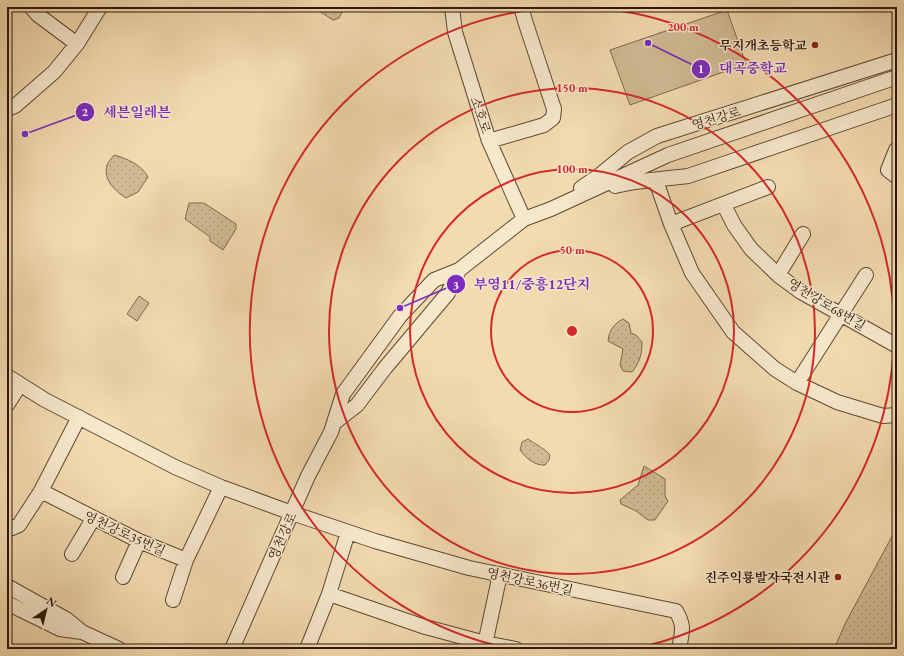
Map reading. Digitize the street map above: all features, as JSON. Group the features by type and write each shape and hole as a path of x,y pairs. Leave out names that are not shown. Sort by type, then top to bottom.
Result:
{"street":[{"path":"31,7 38,15 77,44"},
{"path":"7,109 15,106 54,72 77,44 100,7"},
{"name":"소호로","path":"452,7 454,32 490,141 524,219"},
{"path":"490,141 544,125 553,118 554,109 526,24 522,7"},
{"name":"영천강로","path":"551,209 600,175 628,152 657,136 897,60"},
{"name":"영천강로","path":"551,209 668,155 897,77"},
{"name":"영천강로","path":"232,649 308,476 334,423 343,394 400,316 434,280 459,270 524,219 635,181 656,181 688,176 897,105"},
{"path":"897,149 888,170 897,177"},
{"path":"656,181 671,224 692,273 733,332 775,369 798,383 837,402 877,414 897,415"},
{"path":"671,224 768,187"},
{"name":"영천강로68번길","path":"724,205 734,225 751,249 778,275 801,292 897,346"},
{"path":"778,275 803,234"},
{"name":"영천강로","path":"334,423 357,405 385,368 448,293 459,270"},
{"path":"798,383 866,275"},
{"path":"7,376 45,400 175,467 220,487 292,513"},
{"path":"7,405 20,385"},
{"path":"7,530 19,525 41,491 79,417"},
{"path":"173,600 186,560 220,487"},
{"name":"영천강로35번길","path":"41,491 93,519 139,541 186,560"},
{"name":"영천강로36번길","path":"292,513 348,532 462,566 676,611 683,628 679,649"},
{"path":"72,554 93,519"},
{"path":"307,649 329,594 348,532"},
{"path":"123,577 139,541"},
{"path":"485,646 500,574"},
{"path":"7,586 66,619 82,632 119,649"},
{"path":"329,594 485,646 516,649"},
{"path":"7,602 60,629 82,632"}],"shaded area":[{"path":"313,7 342,7 342,12 339,18 333,20"},
{"path":"727,10 746,64 630,105 610,50"},
{"path":"114,155 124,158 138,166 148,177 138,192 126,198 114,188 108,180 106,170 107,165"},
{"path":"189,203 204,203 236,224 236,229 223,250 210,241 210,237 185,219"},
{"path":"139,296 149,303 137,321 127,314"},
{"path":"623,319 629,323 631,333 636,335 642,342 640,358 632,372 623,371 620,365 623,349 608,341 612,328"},
{"path":"528,439 550,455 549,460 545,465 531,461 520,450 522,442"},
{"path":"644,466 665,479 665,496 668,501 655,520 648,520 636,511 621,504 620,500 638,485"},
{"path":"897,527 897,649 834,649 846,622"}],"place":[{"name":"대곡중학교","path":"648,43"},
{"name":"무지개초등학교","path":"815,45"},
{"name":"세븐일레븐","path":"25,134"},
{"name":"부영11/중흥12단지","path":"400,308"},
{"name":"진주익룡발자국전시관","path":"838,577"}]}
